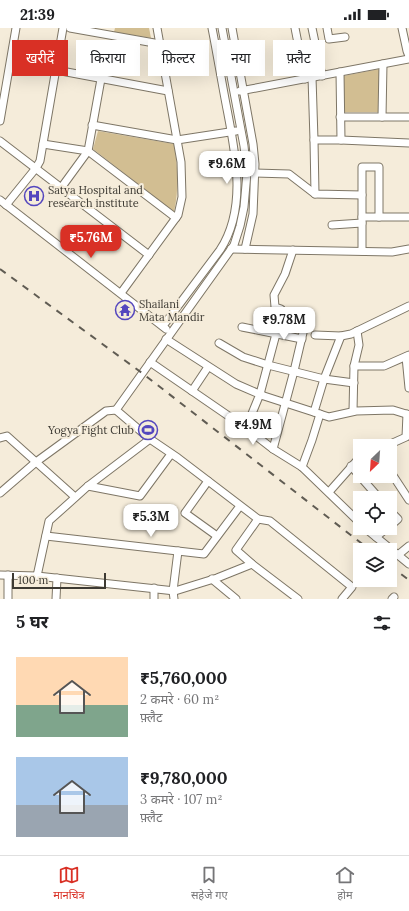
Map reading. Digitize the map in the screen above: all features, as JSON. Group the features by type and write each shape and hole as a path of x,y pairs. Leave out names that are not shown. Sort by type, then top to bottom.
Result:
{"street":[{"path":"0,121 3,85 16,28"},
{"path":"61,40 63,28"},
{"path":"70,28 111,32 148,41"},
{"path":"157,28 159,40"},
{"path":"163,326 227,239 234,217 237,193 237,172 212,28"},
{"path":"116,410 231,249 236,239 243,213 248,173 242,130 222,28"},
{"path":"232,28 253,144 255,173 253,214 245,249"},
{"path":"295,28 304,79"},
{"path":"312,28 314,40"},
{"path":"327,28 329,39 345,37"},
{"path":"402,28 407,42 409,56"},
{"path":"325,75 409,59"},
{"path":"382,117 383,64"},
{"path":"68,72 168,91"},
{"path":"340,72 341,140"},
{"path":"6,205 40,161 55,76"},
{"path":"121,294 176,218 182,197 181,162 165,76"},
{"path":"234,92 322,76"},
{"path":"312,77 315,194"},
{"path":"61,188 88,151 101,79"},
{"path":"340,117 409,117"},
{"path":"92,125 177,140 242,130"},
{"path":"314,140 409,143"},
{"path":"0,141 149,255"},
{"path":"43,144 88,151 176,218"},
{"path":"362,251 362,167 379,167 379,217"},
{"path":"255,173 289,174 315,194 362,195"},
{"path":"0,200 171,332"},
{"path":"332,225 379,217 409,217"},
{"path":"231,249 392,252 409,249"},
{"path":"246,428 260,394 276,334 281,309 275,307 274,295 285,274 293,250"},
{"path":"315,335 341,336 357,331 409,306"},
{"path":"273,449 306,320"},
{"path":"242,327 302,339"},
{"path":"353,411 354,366 359,346 357,331"},
{"path":"302,467 312,440 324,379 341,336"},
{"path":"166,339 236,384 260,394 329,417 353,411 394,410 408,415 406,437 397,441"},
{"path":"219,342 243,357 268,365 324,379 354,383"},
{"path":"354,366 384,366 408,356 409,388"},
{"path":"150,362 246,428 273,449 302,467 353,516"},
{"path":"192,391 208,367"},
{"path":"0,493 36,462 106,411 116,410 150,439 258,519 270,521 352,587 342,599"},
{"path":"0,438 7,436 75,497"},
{"path":"37,576 49,521 88,486 150,439"},
{"path":"88,486 140,496 171,454"},
{"path":"329,492 351,466 373,491"},
{"path":"208,481 185,513 217,536"},
{"path":"397,482 409,500"},
{"path":"46,536 204,554 240,506"},
{"path":"258,519 236,550 298,599"},
{"path":"373,535 409,564"},
{"path":"376,538 379,535"},
{"path":"398,555 409,546"},
{"path":"174,599 172,591 178,551"},
{"path":"0,575 37,576 172,591 212,579 252,564"},
{"path":"8,575 8,599"},
{"path":"56,599 57,578"},
{"path":"212,579 236,599"},
{"path":"154,588 154,599"}],"shaded area":[{"path":"115,28 149,28 151,38 114,32"},
{"path":"379,69 379,112 343,112 343,76"},
{"path":"98,131 174,144 177,195 174,212 93,149"}],"railway":[{"path":"0,269 142,373 361,543"},
{"path":"397,571 409,580"}],"place":[{"name":"Satya Hospital and research institute","path":"34,196"},
{"name":"Shailani Mata Mandir","path":"125,310"},
{"name":"Yogya Fight Club","path":"148,430"}]}
